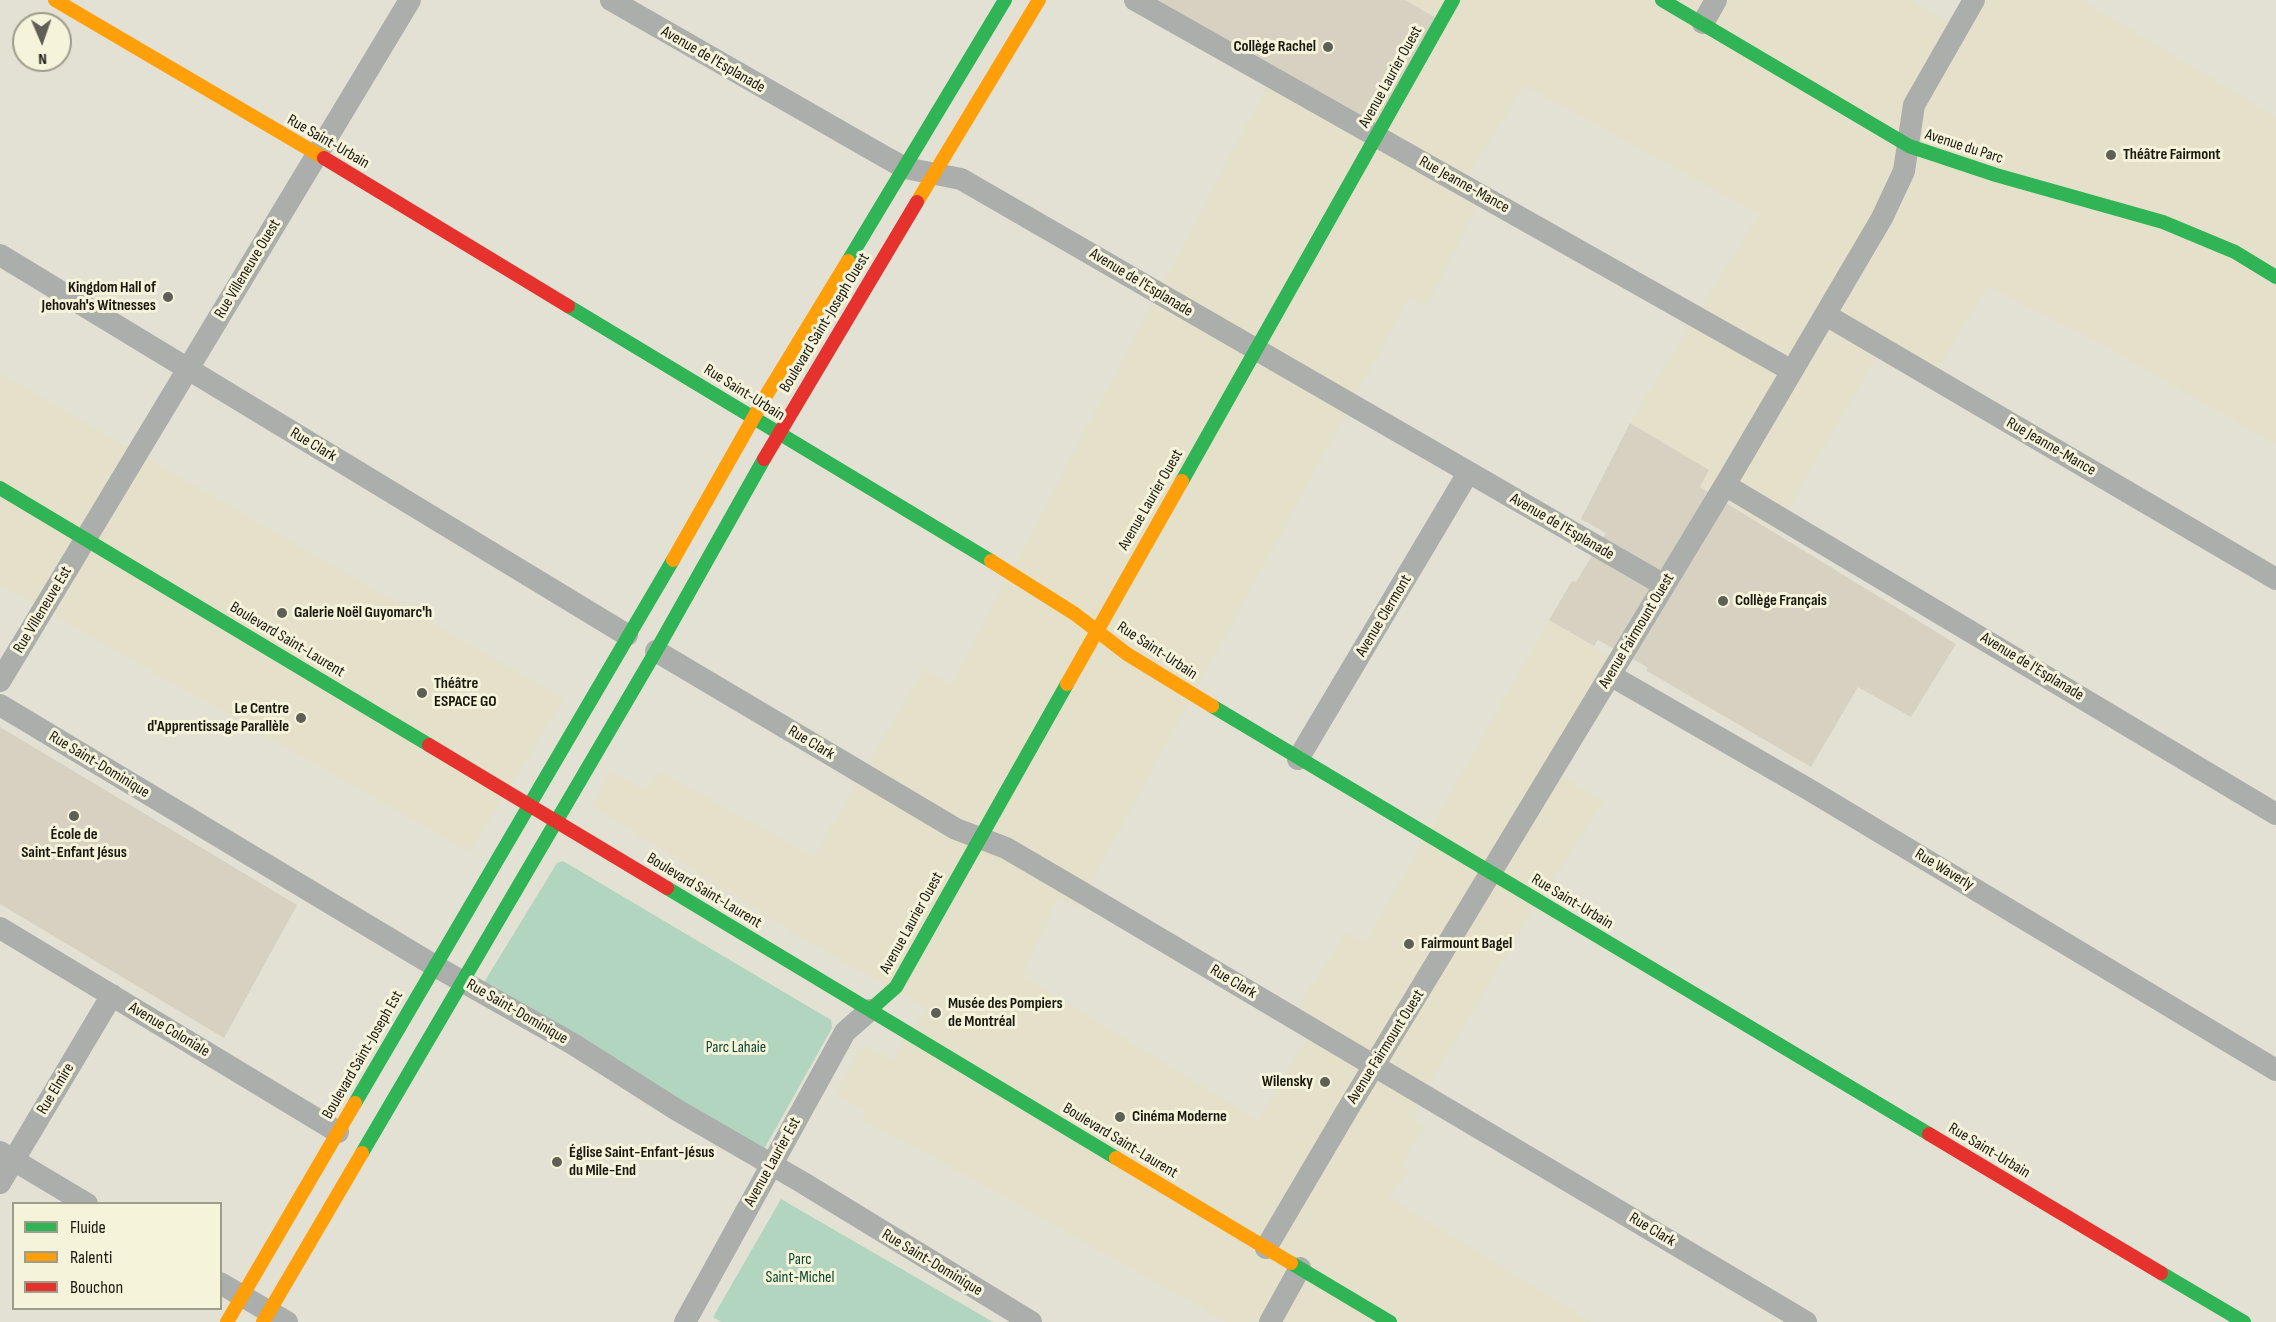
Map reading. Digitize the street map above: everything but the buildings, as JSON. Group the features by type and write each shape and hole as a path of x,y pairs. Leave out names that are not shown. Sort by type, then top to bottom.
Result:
{"main road":[{"name":"Rue Saint-Urbain","path":"56,0 318,154 1042,593 1127,654 1298,759 2244,1322"},
{"name":"Boulevard Saint-Joseph Ouest","path":"528,805 753,418 1005,0"},
{"name":"Boulevard Saint-Joseph Ouest","path":"555,821 657,651 779,434 1039,0"},
{"name":"Avenue Laurier Ouest","path":"870,1010 896,987 1453,0"},
{"name":"Avenue du Parc","path":"1662,0 1909,146 2024,184 2163,222 2235,252 2276,277"},
{"name":"Boulevard Saint-Laurent","path":"0,488 1390,1322"},
{"name":"Boulevard Saint-Joseph Est","path":"227,1322 528,805"},
{"path":"273,1319 462,981 555,821"}],"street":[{"name":"Rue Villeneuve Ouest","path":"86,538 410,0"},
{"name":"Avenue de l'Esplanade","path":"611,0 830,128 905,168 961,179 1664,585"},
{"name":"Rue Jeanne-Mance","path":"1135,0 1792,371"},
{"path":"1702,24 1716,0"},
{"name":"Avenue Fairmount Ouest","path":"1266,1248 1826,315 1897,188 1904,171 1914,105 1974,0"},
{"name":"Rue Clark","path":"0,255 627,635"},
{"name":"Rue Jeanne-Mance","path":"1826,315 2276,579"},
{"name":"Avenue Clermont","path":"1298,759 1468,473"},
{"name":"Avenue de l'Esplanade","path":"1725,485 2276,814"},
{"name":"Rue Villeneuve Est","path":"0,681 86,538"},
{"name":"Rue Clark","path":"657,651 956,829 1006,848 1806,1322"},
{"name":"Rue Waverly","path":"1610,675 1818,795 2276,1070"},
{"name":"Rue Saint-Dominique","path":"0,705 435,966 772,1164 1031,1322"},
{"name":"Avenue Coloniale","path":"1,931 112,995 338,1132"},
{"name":"Rue Elmire","path":"0,1183 7,1156 112,995"},
{"name":"Avenue Laurier Est","path":"685,1322 845,1032 870,1010"},
{"path":"7,1156 85,1202"},
{"path":"1270,1322 1300,1268"},
{"path":"222,1284 242,1295 273,1319"}],"shaded area":[{"name":"Collège Rachel","path":"1152,0 1405,0 1441,21 1377,134"},
{"path":"1405,0 1912,0 1955,26 1972,0 2081,0 2276,117 2276,445 2105,346 1988,286 1932,379 1881,350 1775,531 1700,486 1709,470 1630,423 1759,214 1524,85 1468,176 1485,188 1426,306 1410,296 1078,907 1058,897 1023,976 1258,1120 1307,1038 1287,1025 1346,932 1365,943 1549,620 1619,663 1556,773 1604,801 1520,932 1435,1075 1413,1116 1424,1127 1403,1164 1410,1170 1389,1197 1591,1322 1226,1322 921,1150 865,1123 862,1119 866,1111 837,1096 859,1049 868,1046 892,1060 926,1008 800,937 592,806 610,771 645,790 661,772 814,857 924,669 951,685 1272,77 1441,21"},
{"path":"0,373 564,699 470,852 0,585"},
{"name":"Collège Français","path":"1630,423 1709,470 1700,487 1956,644 1911,717 1858,687 1811,767 1647,671 1647,667 1598,640 1594,646 1549,620 1572,581 1576,582 1606,533 1581,519"},
{"name":"École de Saint-Enfant Jésus","path":"0,727 297,905 224,1038 0,904"}],"green space":[{"name":"Parc Lahaie","path":"563,861 831,1020 832,1028 763,1151 483,984 557,863"},
{"name":"Parc Saint-Michel","path":"781,1199 993,1322 721,1322 713,1317"}],"traffic: fast":[{"path":"848,261 1005,0"},
{"path":"1182,481 1453,0"},
{"path":"1662,0 1909,146 1996,175 2163,222 2235,252 2276,277"},
{"path":"568,306 991,561"},
{"path":"362,1153 656,651 764,459"},
{"path":"0,488 429,745"},
{"path":"355,1103 673,560"},
{"path":"870,1010 896,987 1067,684"},
{"path":"1212,706 1929,1134"},
{"path":"667,888 1116,1158"},
{"path":"1291,1263 1390,1322"},
{"path":"2161,1273 2244,1322"}],"traffic: slow":[{"path":"55,0 324,158"},
{"path":"917,202 1039,0"},
{"path":"673,560 767,394 848,261"},
{"path":"1067,684 1182,481"},
{"path":"991,561 1075,614 1127,654 1212,706"},
{"path":"227,1322 355,1103"},
{"path":"263,1322 362,1153"},
{"path":"1116,1158 1291,1263"}],"traffic: jam":[{"path":"324,158 568,306"},
{"path":"764,459 917,202"},
{"path":"429,745 667,888"},
{"path":"1929,1134 2161,1273"}],"place":[{"name":"Collège Rachel","path":"1328,47"},
{"name":"Théâtre Fairmont","path":"2111,155"},
{"name":"Kingdom Hall of Jehovah's Witnesses","path":"168,297"},
{"name":"Collège Français","path":"1723,601"},
{"name":"Galerie Noël Guyomarc'h","path":"282,613"},
{"name":"Théâtre ESPACE GO","path":"422,693"},
{"name":"Le Centre d'Apprentissage Parallèle","path":"301,718"},
{"name":"École de Saint-Enfant Jésus","path":"74,816"},
{"name":"Fairmount Bagel","path":"1409,944"},
{"name":"Musée des Pompiers de Montréal","path":"936,1013"},
{"name":"Wilensky","path":"1325,1082"},
{"name":"Cinéma Moderne","path":"1120,1117"},
{"name":"Église Saint-Enfant-Jésus du Mile-End","path":"557,1162"}]}
